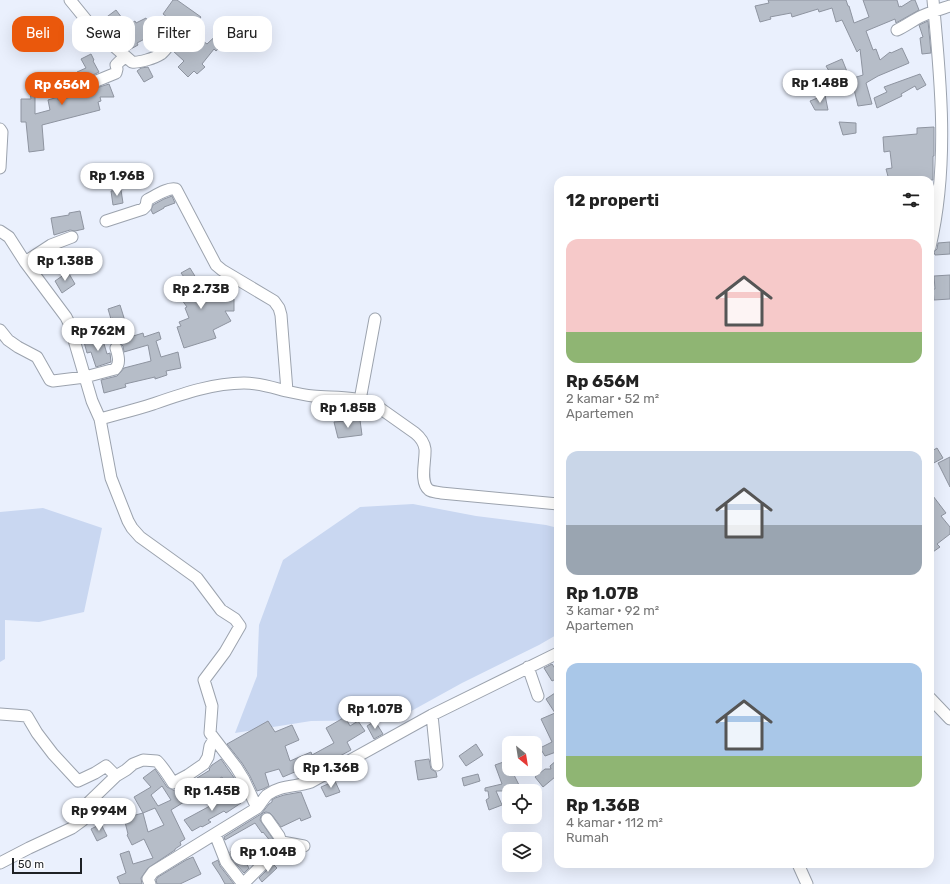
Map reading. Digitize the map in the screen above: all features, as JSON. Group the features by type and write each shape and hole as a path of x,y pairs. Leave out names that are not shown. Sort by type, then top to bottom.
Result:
{"street":[{"path":"70,0 92,27 132,62 135,63 155,57 163,52"},
{"path":"896,30 908,25 933,6 950,6"},
{"path":"933,6 942,127 942,156 934,226"},
{"path":"94,82 116,73 116,65 126,57"},
{"path":"0,129 2,132 0,168"},
{"path":"106,221 143,209 146,206 147,200 172,188 176,189 216,265 274,301 279,308 281,315 287,391"},
{"path":"0,231 8,237 66,317 92,401 100,419 111,478 132,528 140,537 197,578 221,610 236,619 240,626 225,652 204,680 212,706 210,733 236,767 258,808"},
{"path":"25,262 52,245 72,237"},
{"path":"360,400 375,319"},
{"path":"0,330 8,340 37,357 52,381 85,377 116,368 118,363 116,348"},
{"path":"100,419 192,391 231,383 262,384 313,396 360,400 374,404 420,437 425,449 424,482 429,490 434,492 554,504"},
{"path":"150,884 148,879 153,872 258,808 265,797 273,792 282,788 311,782 432,715 554,655"},
{"path":"528,667 538,696"},
{"path":"934,702 950,720"},
{"path":"0,714 27,716 52,754 78,781 106,766 116,776"},
{"path":"432,715 437,765"},
{"path":"0,863 72,828 83,820 83,813 87,804 116,776 133,764 143,760 157,761 163,767 173,783 204,764 214,739"},
{"path":"215,834 226,862 243,884 282,845 282,842 267,819"},
{"path":"282,842 304,846"},
{"path":"800,868 807,884"}],"shaded area":[{"path":"413,504 476,516 554,527 554,636 462,683 395,720 311,721 235,733 257,676 259,625 283,560 360,507"},
{"path":"43,508 102,528 84,612 39,622 5,620 5,659 0,662 0,512"}],"building":[{"path":"173,0 177,0 200,16 166,16 163,14"},
{"path":"768,0 846,0 854,23 869,17 863,0 897,0 899,7 901,7 912,0 915,0 919,10 896,23 895,19 866,31 873,50 876,49 880,60 890,52 891,53 902,48 909,63 878,76 866,83 872,104 858,106 854,89 843,94 826,66 842,59 850,79 863,75 860,49 857,52 842,20 836,22 832,8 819,12 818,9 792,17 791,13 770,17 771,19 760,22 755,6 769,3"},
{"path":"116,10 120,16 108,16"},
{"path":"143,20 143,40 137,43 138,45 135,47 135,21 136,23"},
{"path":"928,21 931,53 922,54 920,38 923,37 919,25"},
{"path":"213,38 213,50 202,64 205,67 197,74 194,71 188,77 178,67 184,61 174,52 205,52 205,42 207,44"},
{"path":"91,54 99,72 89,77 87,81 88,85 93,89 109,84 114,97 100,97 101,101 98,102 100,110 42,125 44,150 29,152 26,122 21,122 21,99 31,99 28,80 35,78 35,114 50,110 48,100 58,97 58,100 80,95 78,87 85,86 77,72 86,68 81,59"},
{"path":"148,67 153,77 144,82 137,71 141,68"},
{"path":"920,74 926,85 917,90 915,86 901,94 902,96 877,108 874,98 887,92 884,87"},
{"path":"825,95 828,110 815,110 810,101"},
{"path":"839,122 856,123 856,133 843,135"},
{"path":"934,127 933,176 888,176 886,169 892,168 890,151 884,152 883,137 917,134 917,128"},
{"path":"121,190 123,203 113,205 111,191"},
{"path":"172,196 175,203 164,207 153,214 151,210 153,205"},
{"path":"80,211 84,229 75,231 70,230 54,235 51,218 69,215 69,213"},
{"path":"950,242 950,254 935,255 934,252 937,249 938,243"},
{"path":"59,250 65,258 47,271 40,261 54,251"},
{"path":"190,268 204,291 215,285 225,300 234,299 234,311 225,311 231,321 213,330 216,338 184,348 177,327 181,326 179,322 189,318 185,308 187,307 171,285 184,277 181,273"},
{"path":"68,272 75,284 62,293 55,281"},
{"path":"950,275 950,299 934,300 934,276"},
{"path":"120,305 130,337 143,333 144,337 159,332 161,339 156,341 161,357 178,352 181,368 166,371 167,375 155,379 155,377 125,384 126,387 104,393 101,380 117,376 124,368 151,361 148,345 124,352 113,318 111,319 108,309"},
{"path":"102,337 107,354 110,353 111,362 96,367 91,352 87,353 84,342"},
{"path":"360,420 362,435 338,438 334,422"},
{"path":"937,448 943,458 934,463 934,450"},
{"path":"950,457 950,487 938,463"},
{"path":"934,497 946,513 941,516 950,527 950,534 937,544 940,547 934,551"},
{"path":"552,664 554,667 554,680 552,681 544,668"},
{"path":"554,694 554,711 546,699"},
{"path":"554,713 554,753 545,756 542,751 542,747 552,742 541,719"},
{"path":"345,717 350,726 358,721 365,731 347,742 351,750 340,756 314,760 317,766 298,773 297,771 283,777 279,769 265,773 269,786 257,791 242,763 227,744 268,721 275,732 292,725 299,740 285,746 290,761 311,752 312,755 334,743 326,728"},
{"path":"375,721 383,734 374,739 367,726"},
{"path":"476,744 483,755 466,766 459,756"},
{"path":"221,759 237,782 228,787 222,777 196,792 197,794 171,810 185,839 180,842 181,845 148,868 141,878 142,884 120,884 117,877 126,873 120,854 129,851 133,864 153,858 144,839 132,845 127,835 124,818 143,813 134,797 151,787 143,778 155,769 167,787 175,791 183,786 185,788 199,780 197,778 210,770 209,769","holes":["162,786 171,800 158,806 151,795","155,808 164,825 148,832 143,813"]},
{"path":"429,759 431,769 436,772 437,777 418,780 415,761"},
{"path":"502,762 502,776 514,776 518,784 502,784 495,765"},
{"path":"554,762 554,778 543,787 535,777 542,776 542,771 545,769 551,769 550,766"},
{"path":"478,774 480,781 464,786 462,778"},
{"path":"335,781 340,792 326,797 321,787"},
{"path":"502,784 502,791 496,791 502,805 489,810 486,800 489,798 488,791 485,791 485,788"},
{"path":"301,792 311,817 301,821 300,818 281,827 270,813 263,813 261,816 260,820 273,841 271,842 263,832 262,833 255,823 225,840 224,837 261,814 275,798"},
{"path":"234,793 241,803 226,813 224,811 208,820 211,822 202,827 201,826 192,831 184,820"},
{"path":"106,799 115,812 108,816 99,803"},
{"path":"101,824 107,836 97,841 91,829"},
{"path":"234,849 241,862 244,860 249,868 244,873 232,859 230,852"},
{"path":"193,857 201,874 180,884 157,884 156,880 158,877"},
{"path":"218,860 220,866 234,884 225,884 212,863"},
{"path":"273,864 277,868 262,882 259,878"}]}
